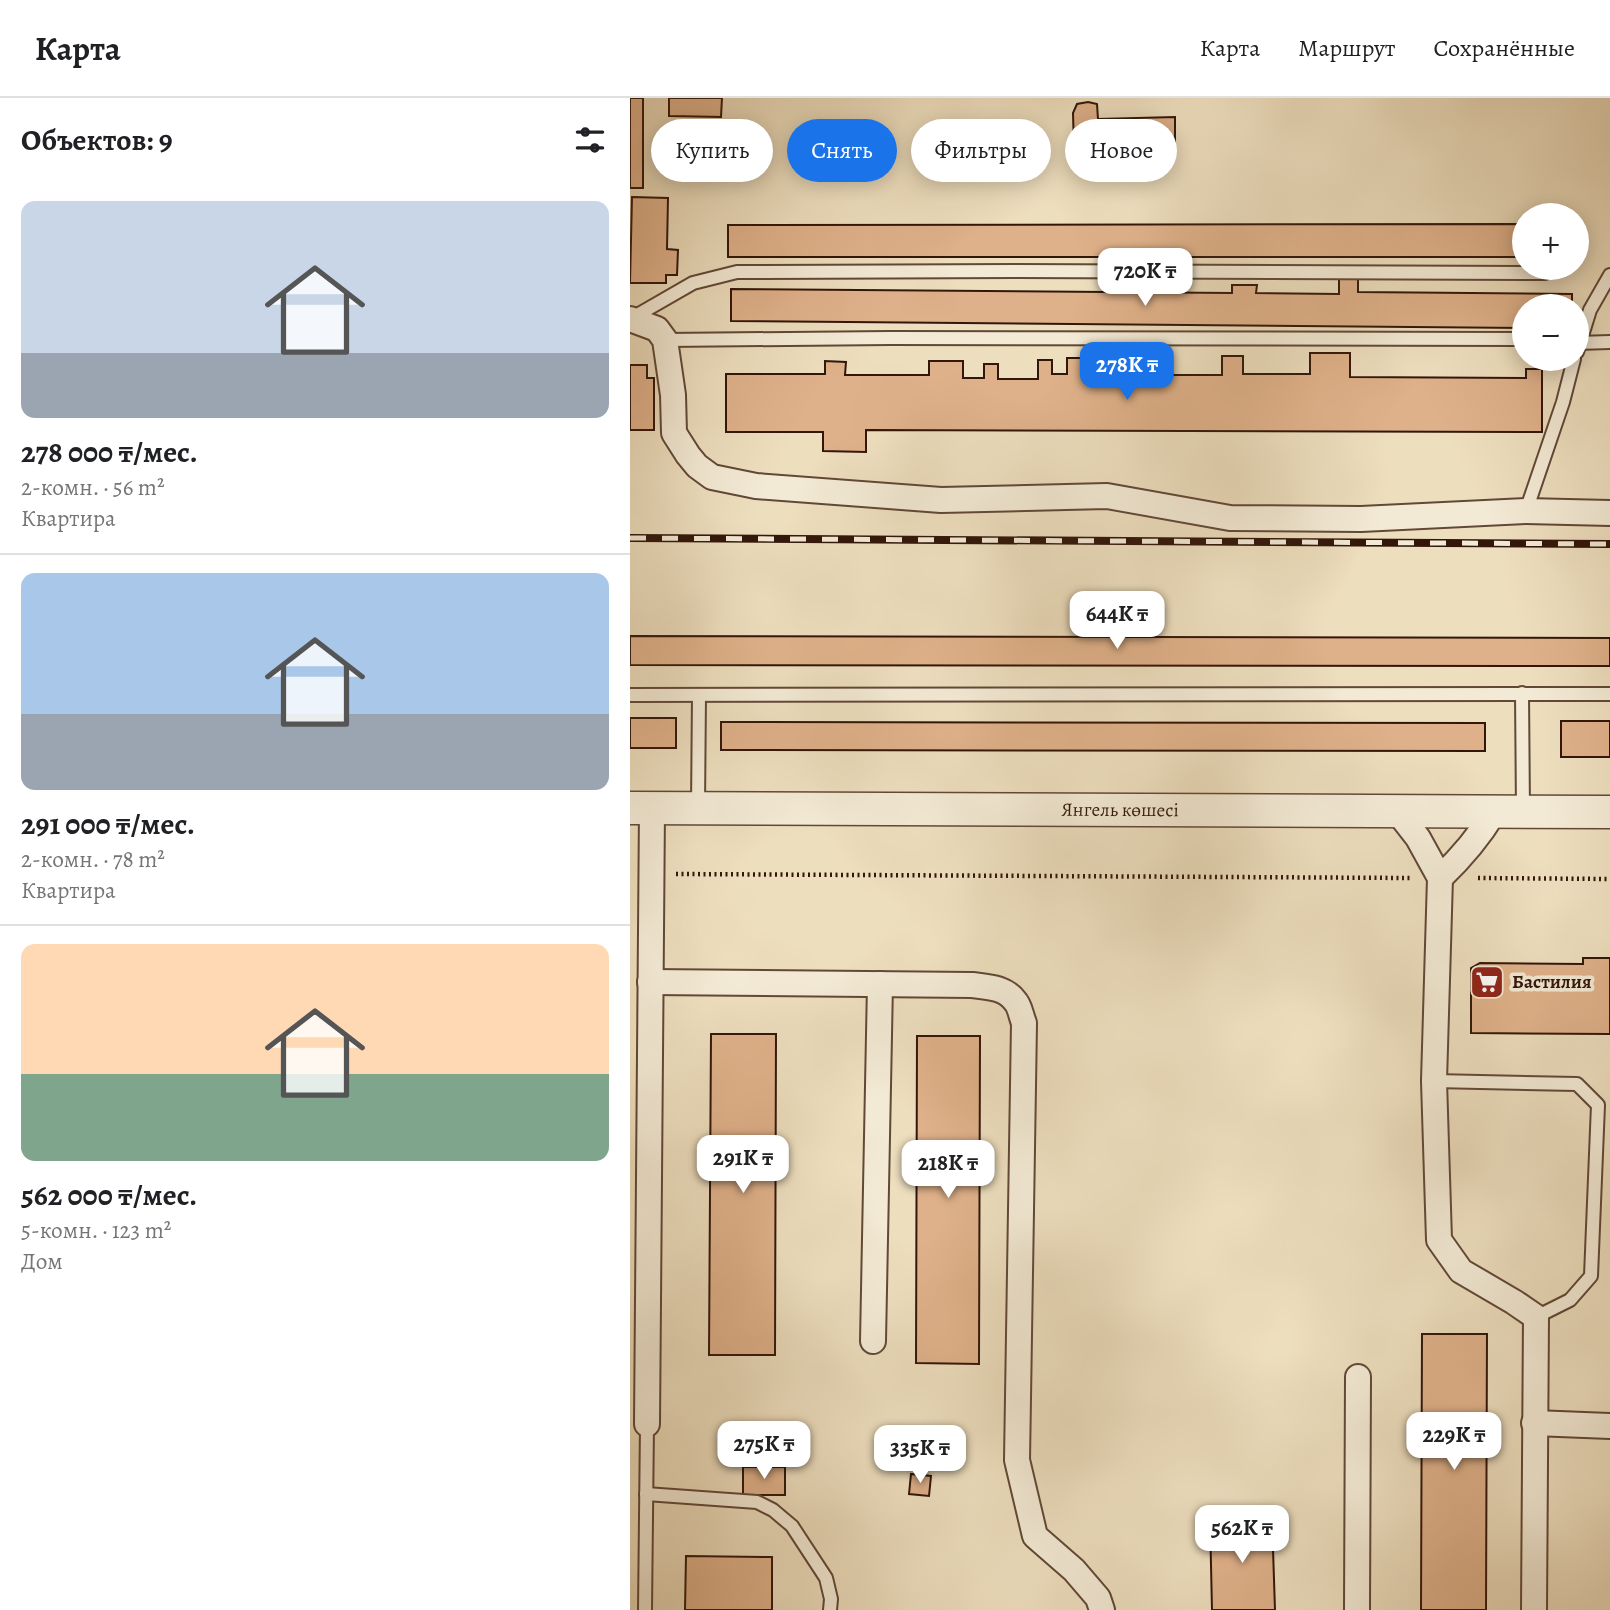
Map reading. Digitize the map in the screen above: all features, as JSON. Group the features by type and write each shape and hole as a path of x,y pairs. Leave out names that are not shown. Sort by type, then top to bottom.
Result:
{"street":[{"path":"631,318 657,329 665,340 673,395 674,433 697,467 712,477 756,486 941,500 1107,496 1230,518 1361,519 1526,511 1610,513"},
{"path":"641,808 651,874 646,1424"},
{"name":"Янгель көшесі","path":"641,808 1610,812"},
{"path":"1397,811 1418,838 1440,878 1434,1081 1439,1240 1461,1271 1536,1317 1534,1610"},
{"path":"1440,878 1462,857 1483,830 1509,812"},
{"path":"650,982 972,985 992,987 1006,993 1016,1002 1024,1023 1017,1460 1035,1536 1074,1570 1098,1598 1102,1610"},
{"path":"873,1341 880,984"},
{"path":"1357,1610 1358,1377"},
{"path":"1534,1423 1610,1426"}],"lane":[{"path":"631,318 693,283 737,272 1512,273"},
{"path":"1589,313 1610,275"},
{"path":"665,340 1512,339"},
{"path":"1589,345 1610,342"},
{"path":"1526,511 1571,371"},
{"path":"1509,812 1522,693"},
{"path":"630,695 1610,694"},
{"path":"698,808 699,695"},
{"path":"1434,1081 1577,1084 1598,1105 1591,1276 1570,1300 1536,1317"},
{"path":"645,1610 646,1424"},
{"path":"646,1494 757,1502 773,1510 792,1526 826,1578 831,1599 830,1610"}],"path":[{"path":"651,874 1610,879"}],"building":[{"path":"630,98 643,98 643,188 630,188"},
{"path":"669,98 722,98 721,117 669,116"},
{"path":"1077,104 1097,104 1098,119 1073,119"},
{"path":"1175,117 1175,119 1098,119"},
{"path":"632,197 668,198 667,249 678,250 677,275 666,275 666,283 630,283"},
{"path":"1512,224 1512,257 728,257 728,225"},
{"path":"1339,279 1358,279 1358,292 1572,294 1512,294 1512,328 731,321 731,289 1232,293 1232,285 1257,285 1256,293 1339,294"},
{"path":"1310,353 1350,353 1350,377 1526,378 1526,371 1542,371 1542,432 866,430 866,452 823,451 823,432 726,432 726,374 825,374 825,361 846,362 845,375 929,375 929,361 963,361 963,378 984,378 984,364 998,364 998,379 1038,379 1038,360 1052,360 1052,374 1067,374 1067,358 1089,358 1089,375 1222,375 1222,356 1243,356 1243,374 1310,374"},
{"path":"630,365 647,365 647,378 654,378 654,430 630,430"},
{"path":"630,636 1610,638 1610,666 630,665"},
{"path":"630,718 676,718 676,748 630,748"},
{"path":"1561,721 1610,721 1610,757 1561,757"},
{"path":"721,722 1485,723 1485,751 721,750"},
{"path":"1583,958 1610,958 1610,1034 1471,1033 1471,968 1480,963 1583,964"},
{"path":"711,1034 776,1034 775,1355 709,1355"},
{"path":"917,1036 980,1036 979,1364 916,1363"},
{"path":"1422,1334 1487,1334 1486,1610 1421,1610"},
{"path":"743,1467 785,1467 785,1495 743,1495"},
{"path":"911,1474 931,1476 929,1496 909,1494"},
{"path":"1272,1518 1275,1610 1212,1610 1210,1520"},
{"path":"686,1556 772,1557 772,1610 685,1610"}],"railway":[{"path":"630,538 1610,544"}],"place":[{"name":"Бастилия","path":"1487,982"}]}
